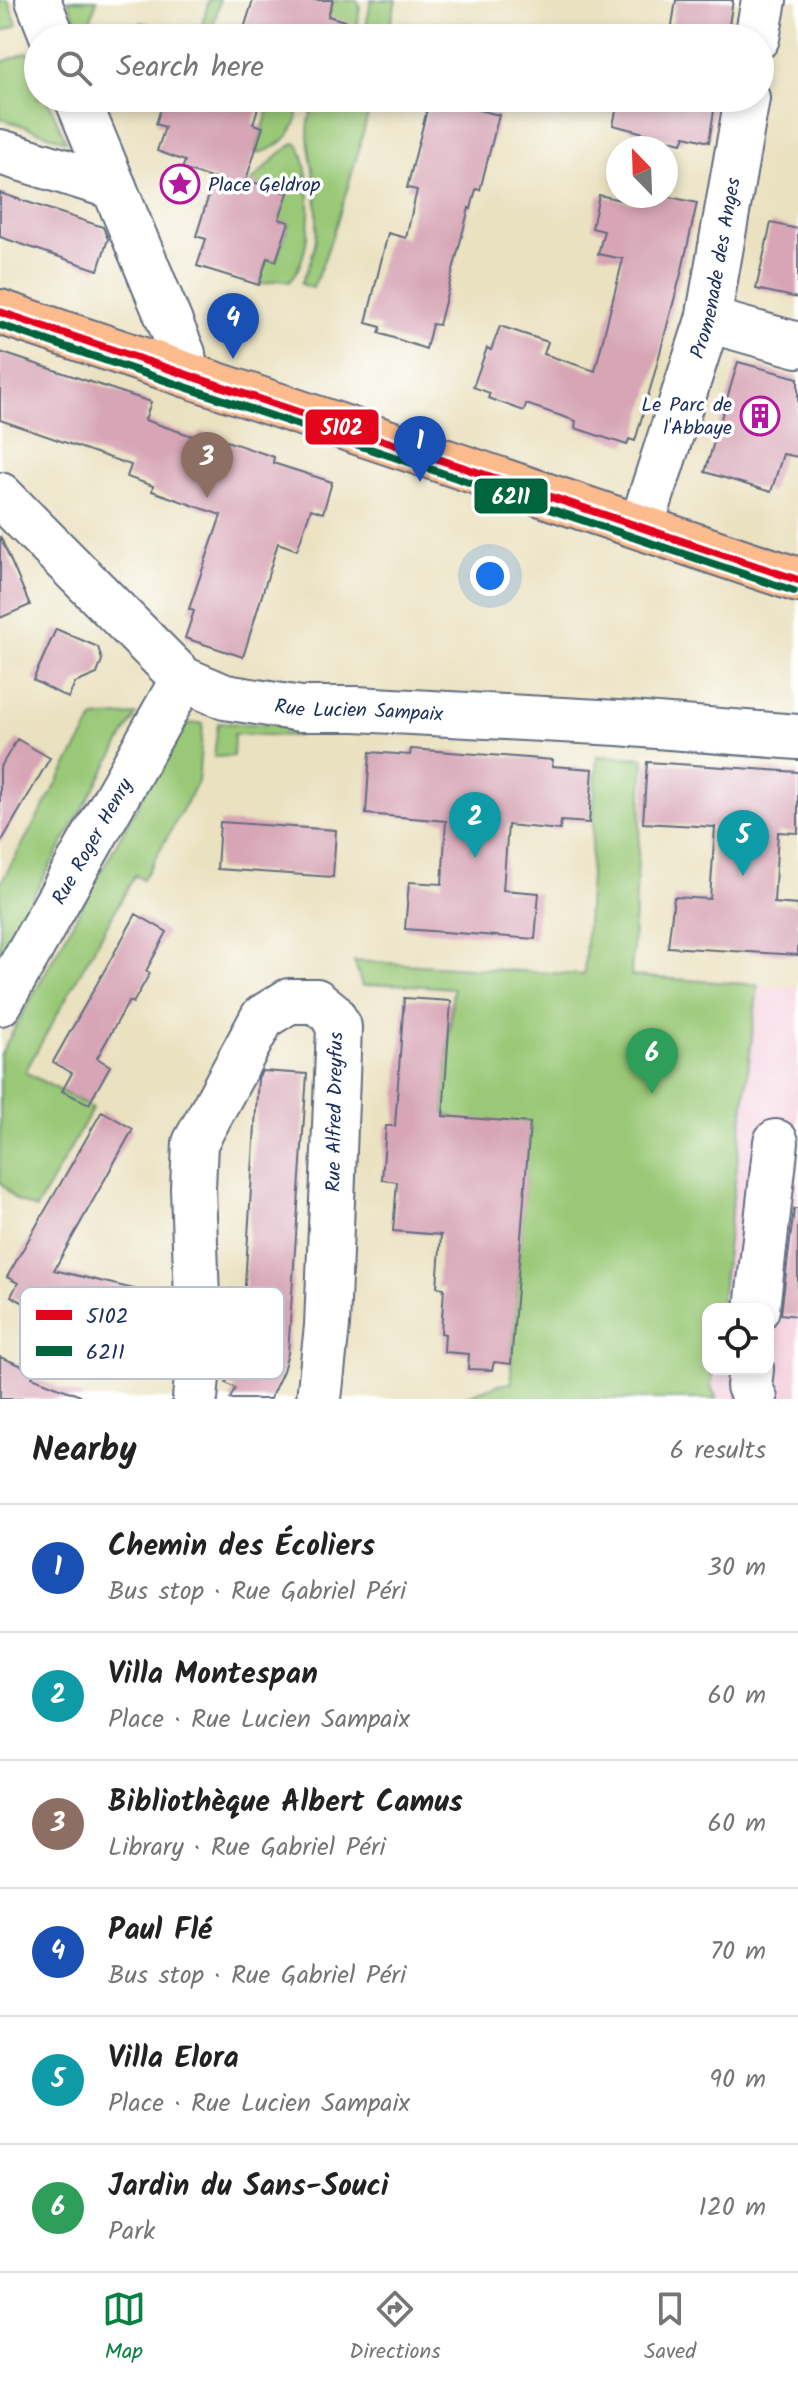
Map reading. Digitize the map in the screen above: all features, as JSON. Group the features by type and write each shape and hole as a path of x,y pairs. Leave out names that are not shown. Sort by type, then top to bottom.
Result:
{"main road":[{"path":"0,312 798,580"}],"street":[{"path":"38,0 47,24"},
{"path":"760,24 764,0"},
{"path":"83,112 183,354 185,374"},
{"name":"Promenade des Anges","path":"641,527 708,320 745,112"},
{"path":"0,152 114,187"},
{"path":"708,320 798,345"},
{"name":"Rue Lucien Sampaix","path":"0,495 183,679 225,697 301,709 590,721 778,736"},
{"name":"Rue Roger Henry","path":"0,1003 183,679"},
{"name":"Rue Alfred Dreyfus","path":"197,1287 193,1188 195,1143 263,1017 289,1001 316,1001 331,1013 339,1027 327,1326 319,1399"},
{"path":"758,1303 776,1142"},
{"path":"750,1375 749,1386 755,1399"},
{"name":"Rue Alfred Dreyfus","path":"195,1399 197,1379"}],"shaded area":[{"path":"758,985 798,988 798,1399 717,1399 711,1387 712,1375 774,1375 774,1303 721,1303"}],"green space":[{"path":"0,0 8,0 17,25 0,32"},
{"path":"68,0 97,0 89,24 78,24"},
{"path":"209,0 220,0 214,24 202,24"},
{"path":"333,0 357,0 360,5 358,24 338,24 328,16"},
{"path":"371,0 396,0 390,24 367,24"},
{"path":"24,54 24,112 53,112 66,141 0,118 0,63"},
{"path":"268,112 297,112 289,135 270,149 255,153"},
{"path":"312,112 368,112 346,194 313,288 301,284 317,232 316,187 309,147"},
{"path":"295,143 299,145 304,159 309,196 304,254 289,282 278,280 259,285 267,258 276,261 289,223 279,219 287,193 251,182"},
{"path":"136,715 0,954 0,884 94,718"},
{"path":"203,723 198,782 143,880 135,875 25,1072 93,1108 36,1209 16,1200 0,1182 0,1055 170,746 187,724"},
{"path":"218,723 297,726 297,736 234,734 233,756 214,757"},
{"path":"597,756 644,758 631,976 758,985 721,1303 702,1303 702,1375 712,1375 711,1387 717,1399 466,1399 497,1385 512,1383 529,1124 443,1114 453,988 393,984 362,986 354,961 584,975"}],"building":[{"path":"253,0 333,0 328,16 354,24 245,24"},
{"path":"676,0 733,0 729,24 672,24"},
{"path":"160,112 257,112 253,124 263,127 246,180 288,193 279,219 289,222 276,261 267,258 259,285 197,266 206,239 196,236 214,179 182,169 185,161 157,151 165,127 156,124"},
{"path":"426,112 487,112 499,115 480,190 476,189 469,208 439,325 432,324 426,349 379,333 381,327 366,323 388,233 406,238 417,190 407,188"},
{"path":"616,112 714,112 709,142 685,136 682,143 678,142 678,136 655,136 613,125"},
{"path":"0,193 103,227 108,239 98,270 0,237"},
{"path":"599,195 606,197 606,208 678,208 678,199 697,203 653,379 635,441 629,439 627,445 575,428 576,421 526,404 524,411 488,398 490,393 473,387 487,348 491,350 500,326 548,342 544,354 595,371 623,259 598,254 604,231 592,228"},
{"path":"771,223 798,229 798,298 756,289"},
{"path":"0,352 151,402 145,420 198,438 200,432 274,457 273,463 332,482 323,513 311,509 297,550 278,543 243,657 185,638 194,611 189,609 221,515 152,491 153,486 127,477 131,465 0,420"},
{"name":"Le Parc de l'Abbaye","path":"738,362 798,378 798,457 783,454 771,492 705,472"},
{"path":"0,536 30,605 0,618"},
{"path":"56,629 98,647 102,660 97,674 75,683 68,698 33,680"},
{"path":"17,739 50,758 0,844 0,768"},
{"path":"411,749 553,760 552,766 593,769 589,823 561,821 560,830 508,825 503,890 539,893 535,939 405,929 409,882 442,884 446,821 366,814 370,752 410,755"},
{"path":"647,762 798,772 798,833 778,832 774,903 798,905 798,955 668,947 674,897 710,899 715,827 643,823"},
{"path":"220,822 336,830 333,877 217,869"},
{"path":"136,914 167,932 146,971 150,973 133,1003 129,1001 97,1058 110,1066 89,1104 62,1091 72,1073 53,1062"},
{"path":"404,998 451,1001 443,1116 530,1123 511,1364 494,1362 492,1370 468,1369 469,1354 444,1352 445,1334 441,1333 444,1288 437,1287 441,1235 393,1231 397,1182 382,1180 386,1126 395,1126"},
{"path":"262,1071 307,1074 288,1353 284,1367 284,1287 245,1287 258,1078"},
{"path":"102,1111 133,1129 54,1270 125,1287 20,1287 20,1301 11,1296 18,1283 7,1277"},
{"path":"794,1209 798,1209 798,1316 781,1314"},
{"path":"0,1357 20,1365 20,1379 37,1379 83,1397 83,1399 0,1399"},
{"path":"228,1379 279,1379 270,1399 230,1399 235,1388 226,1383"}],"transit line":[{"name":"5102","path":"0,312 798,580"},
{"name":"6211","path":"0,325 794,591"}],"place":[{"name":"Place Geldrop","path":"180,184"},
{"name":"Paul Flé","path":"233,359"},
{"name":"Le Parc de l'Abbaye","path":"760,416"},
{"name":"Chemin des Écoliers","path":"420,482"},
{"name":"Bibliothèque Albert Camus","path":"207,498"},
{"name":"Villa Montespan","path":"475,858"},
{"name":"Villa Elora","path":"743,876"},
{"name":"Jardin du Sans-Souci","path":"652,1094"}]}
